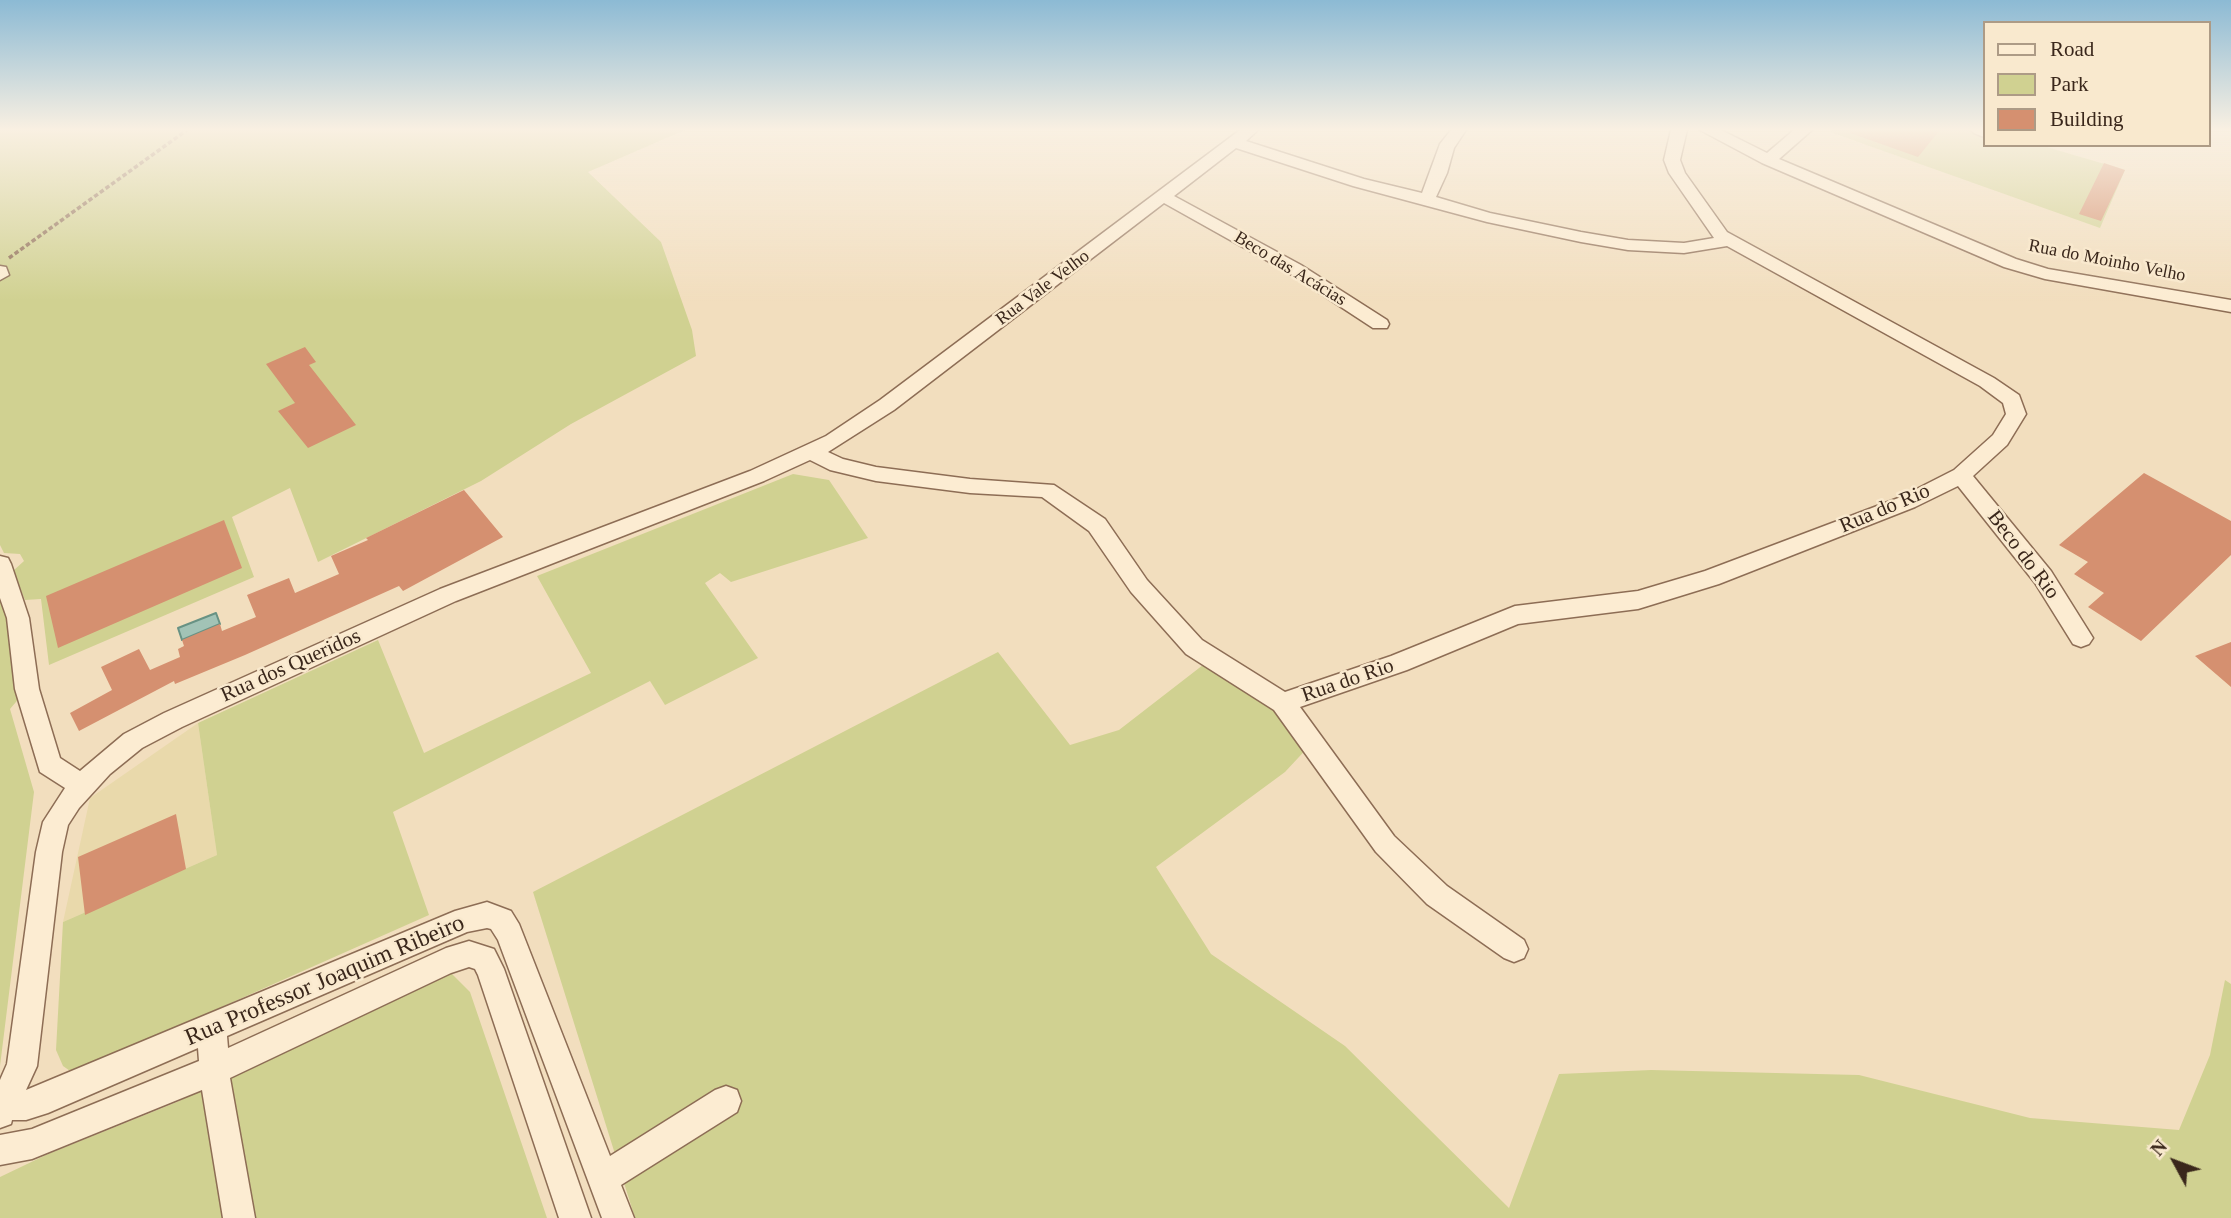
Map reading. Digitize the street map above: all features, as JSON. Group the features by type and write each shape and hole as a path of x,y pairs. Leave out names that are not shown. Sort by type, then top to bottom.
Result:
{"street":[{"name":"Rua Vale Velho","path":"822,446 887,405 1175,187"},
{"path":"1378,187 1488,217 1628,245 1684,248 1728,241"},
{"path":"1427,199 1433,187"},
{"name":"Rua do Rio","path":"1283,703 1399,663 1515,615 1638,600 1711,578 1908,502 1961,475 2000,440 2016,414 2011,400 1987,382 1728,241 1721,236 1686,187"},
{"name":"Rua do Moinho Velho","path":"1831,187 2010,263 2045,274 2231,306"},
{"name":"Beco das Acácias","path":"1162,197 1181,204 1295,269 1380,324"},
{"path":"822,446 823,460 876,474 970,486 1047,490 1097,525 1139,586 1194,647 1283,703 1385,844 1437,895 1514,949"},
{"name":"Rua dos Queridos","path":"3,1109 22,1066 49,852 56,822 81,785 100,766 133,741 173,720 448,595 757,476 822,446"},
{"name":"Beco do Rio","path":"1961,475 2043,577 2081,638"},
{"path":"0,564 19,618 27,689 48,764 81,785"},
{"name":"Rua Professor Joaquim Ribeiro","path":"3,1109 48,1098 465,920 488,915 501,920 509,933 618,1218"},
{"name":"Rua Professor Joaquim Ribeiro","path":"0,1150 32,1144 214,1070 446,961 468,954 484,960 490,969 575,1218"},
{"path":"297,992 301,1031"},
{"path":"212,1030 214,1070 239,1218"},
{"path":"603,1178 726,1101"}],"path":[{"path":"0,265 108,187"}],"shaded area":[{"path":"216,613 220,624 182,640 178,628"},
{"path":"198,723 217,855 63,922 90,798"}],"green space":[{"path":"0,187 603,187 661,242 692,330 696,356 571,424 481,481 318,562 290,488 232,517 254,577 49,665 41,599 25,600 13,571 24,561 20,554 4,553 0,545"},
{"path":"1984,187 2118,187 2100,228"},
{"path":"793,474 829,480 868,538 731,582 720,573 705,583 758,658 665,705 650,681 393,812 429,915 73,1073 63,1066 56,1050 63,922 217,855 198,723 378,640 424,753 591,673 537,576"},
{"path":"0,564 27,689 10,709 34,792 0,1066"},
{"path":"998,652 1070,745 1119,730 1212,658 1312,743 1285,772 1156,867 1211,954 1345,1046 1509,1208 1559,1074 1651,1070 1859,1075 2030,1118 2179,1130 2210,1055 2225,980 2231,984 2231,1218 635,1218 533,892"},
{"path":"451,973 470,992 547,1218 0,1218 0,1177 48,1154 177,1102"}],"building":[{"path":"2092,187 2117,187 2101,221 2079,214"},
{"path":"305,347 316,362 309,365 356,425 308,448 278,411 295,403 266,364"},
{"path":"2144,473 2231,521 2231,555 2141,641 2088,607 2104,593 2074,574 2088,562 2059,545"},
{"path":"464,490 503,537 403,591 399,586 245,655 175,684 174,681 79,731 70,713 112,690 101,667 139,649 150,670 180,657 178,649 184,646 182,640 220,624 222,631 256,617 247,595 289,578 295,593 339,574 331,556 368,540 366,538"},
{"path":"224,520 242,568 58,648 46,596"},
{"path":"2231,642 2231,687 2195,656"},
{"path":"176,814 186,869 85,915 78,857"}]}
